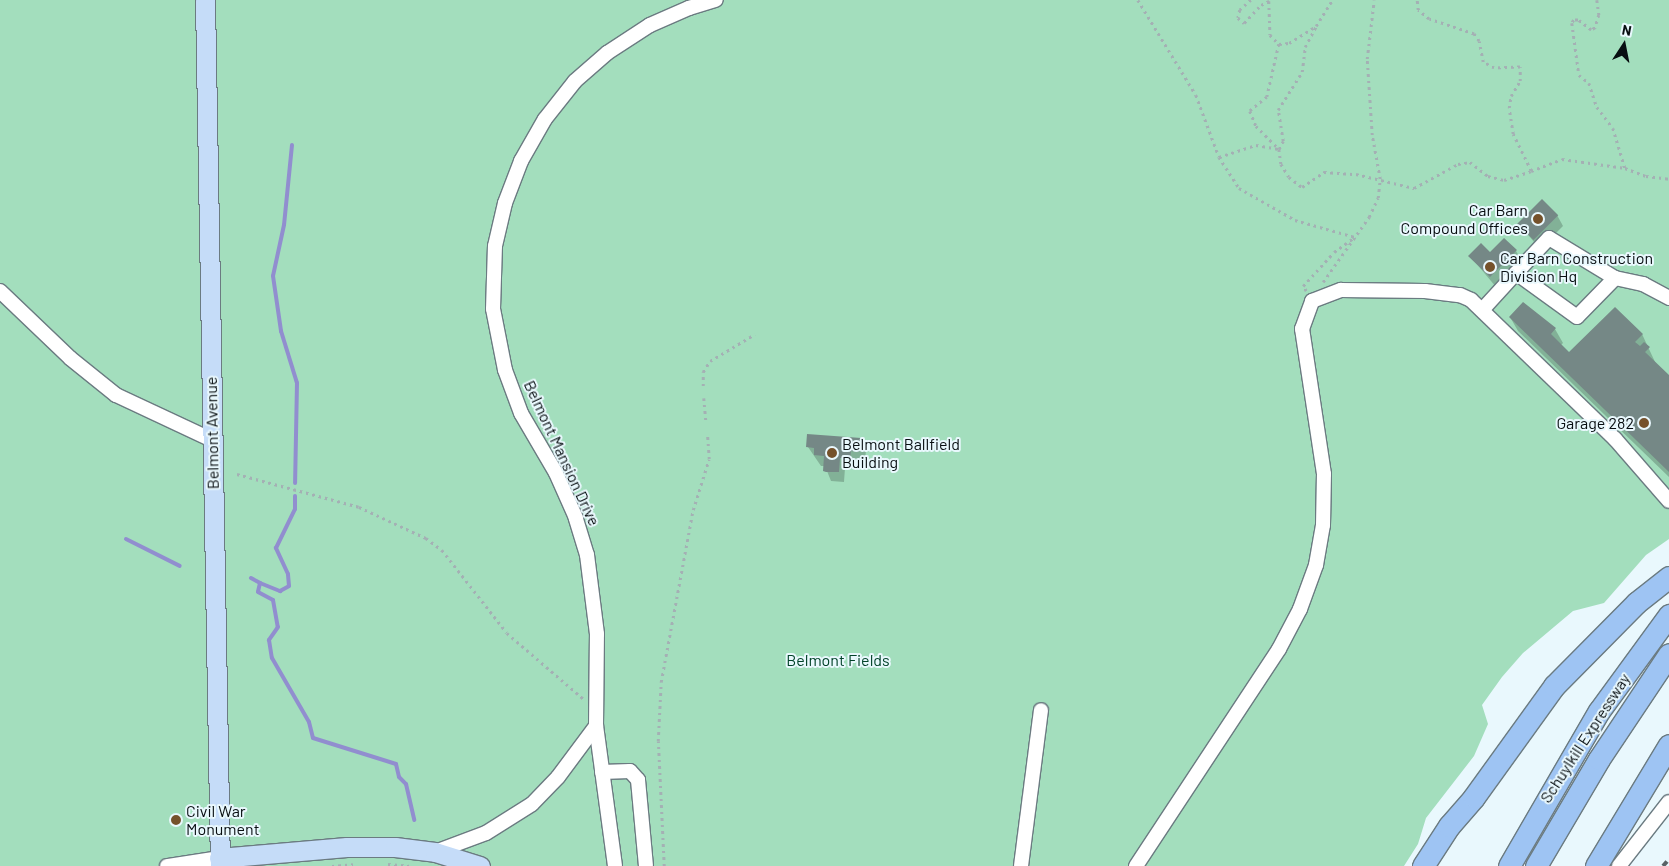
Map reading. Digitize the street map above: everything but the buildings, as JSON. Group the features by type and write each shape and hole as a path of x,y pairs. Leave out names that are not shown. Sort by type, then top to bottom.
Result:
{"highway":[{"path":"1423,866 1449,826 1474,797 1554,686 1636,603 1669,576"},
{"name":"Schuylkill Expressway","path":"1510,864 1599,711 1669,615"},
{"name":"Schuylkill Expressway","path":"1537,864 1599,759 1669,654"},
{"path":"1604,864 1669,745"},
{"path":"1438,866 1474,797"}],"main road":[{"name":"Belmont Avenue","path":"205,0 219,862"},
{"path":"219,862 347,847 395,847 435,852 480,866"}],"street":[{"name":"Belmont Mansion Drive","path":"614,866 596,726 597,634 583,538 556,474 521,413 500,350 492,288 499,224 512,181 533,138 575,81 607,53 650,25 689,8 716,0"},
{"path":"1483,308 1549,238 1615,278 1644,284 1669,298"},
{"path":"1516,274 1577,317 1615,278"},
{"path":"0,290 70,358 116,395 212,440"},
{"path":"1136,866 1279,649 1300,609 1316,565 1323,525 1324,474 1302,329 1312,301 1341,290 1425,291 1460,295 1483,308 1615,439 1669,501"},
{"path":"1021,866 1041,710"},
{"path":"435,852 486,833 532,804 558,777 596,726"},
{"path":"602,772 630,771 638,780 646,866"},
{"path":"1604,864 1669,802"},
{"path":"167,866 219,862"}],"path":[{"path":"1138,0 1196,95 1219,156 1239,188 1254,199 1294,220 1355,238"},
{"path":"1251,0 1240,10 1238,18 1244,23 1261,4 1269,1 1270,35 1279,44"},
{"path":"1332,0 1305,47 1302,72 1278,110 1283,141 1279,149 1281,164 1289,177 1302,187 1324,172 1380,179 1414,188 1458,164 1470,162 1488,176 1504,180 1562,159 1625,168 1646,176 1669,179"},
{"path":"1312,301 1328,273 1375,208 1380,179 1372,135 1367,59 1374,0"},
{"path":"1417,0 1418,10 1429,19 1474,34 1479,41 1483,62 1494,68 1520,68 1520,81 1511,96 1509,108 1513,134 1531,171"},
{"path":"1597,0 1599,15 1596,28 1591,30 1578,20 1572,23 1579,74 1588,84 1597,107 1613,128 1625,168"},
{"path":"1279,44 1289,43 1316,26"},
{"path":"1279,44 1267,97 1250,111 1256,126 1279,149"},
{"path":"1219,156 1256,145 1279,149"},
{"path":"1303,286 1334,252 1355,238"},
{"path":"703,386 702,372 710,360 755,334"},
{"path":"704,398 706,422"},
{"path":"664,866 658,740 661,682 692,510 709,458 707,433"},
{"path":"237,474 359,506 426,538 442,550 507,632 548,670 597,708"},
{"path":"332,866 360,863"},
{"path":"381,863 409,866"}],"green space":[{"name":"Belmont Fields","path":"0,0 1669,0 1669,539 1646,555 1604,603 1573,611 1523,653 1502,677 1482,705 1488,724 1474,756 1426,818 1418,844 1404,866 0,866"}],"waterway":[{"path":"292,145 284,225 273,276 281,331 297,383 295,483"},
{"path":"260,583 280,591 289,586 288,574 276,548 295,509 295,496"},
{"path":"126,539 180,566"},
{"path":"251,578 260,583 258,592 273,600 278,627 269,640 272,658 309,722 313,738 396,764 399,777 406,784 414,820"}],"railway":[{"path":"1663,866 1669,859"}],"place":[{"name":"Car Barn Compound Offices","path":"1538,219"},
{"name":"Car Barn Construction Division Hq","path":"1490,267"},
{"name":"Garage 282","path":"1644,423"},
{"name":"Belmont Ballfield Building","path":"832,453"},
{"name":"Civil War Monument","path":"176,820"}]}
